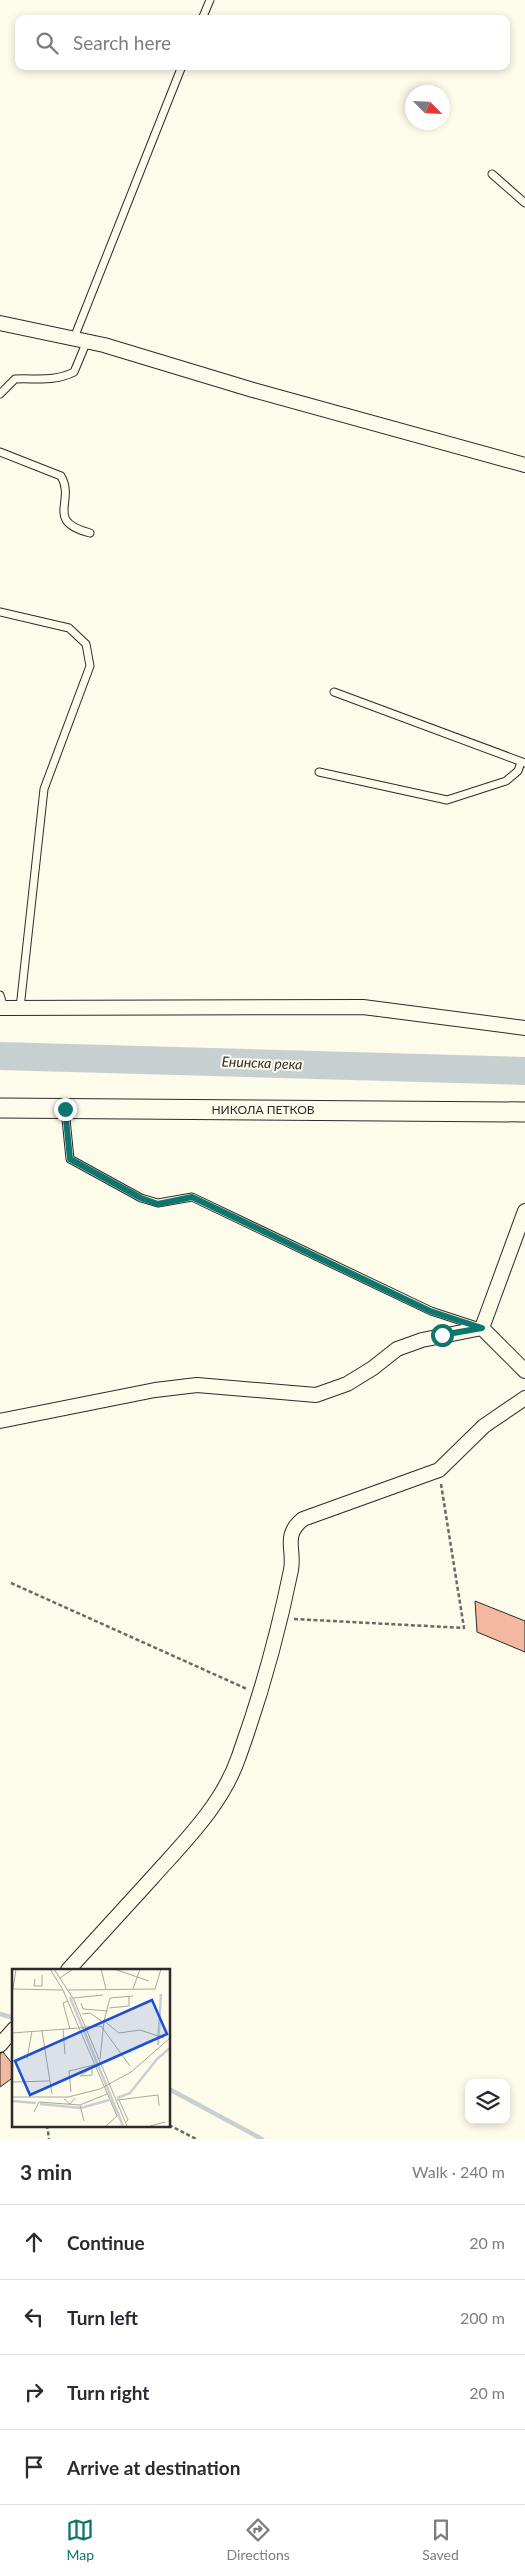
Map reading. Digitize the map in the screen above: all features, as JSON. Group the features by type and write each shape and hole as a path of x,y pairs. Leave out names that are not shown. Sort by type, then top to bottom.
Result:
{"main road":[{"name":"НИКОЛА ПЕТКОВ","path":"0,1108 525,1112"}],"street":[{"path":"0,323 80,340 253,390 525,464"},
{"path":"1,1004 20,1008 363,1007 525,1028"},
{"path":"482,1328 525,1211"},
{"path":"482,1328 525,1371"},
{"path":"0,1420 155,1390 197,1385 316,1395 347,1384 374,1368 397,1350 429,1339 482,1328"},
{"path":"69,1969 207,1818 238,1759 260,1695 281,1618 292,1566 290,1538 294,1526 303,1519 439,1470 484,1426 525,1398"},
{"path":"0,2045 12,2032"}],"lane":[{"path":"204,15 210,0"},
{"path":"0,394 16,379 40,381 62,378 74,372 80,340 181,70"},
{"path":"492,174 525,204"},
{"path":"0,452 61,476 66,484 63,516 67,522 78,530 90,533"},
{"path":"0,612 68,628 86,644 90,666 44,789 20,1008"},
{"path":"320,772 447,800 506,781 518,771 523,763 334,692"},
{"path":"65,1109 70,1159 141,1198 158,1204 192,1197 430,1311 482,1328"}],"path":[{"path":"281,1618 464,1628 439,1470"},
{"path":"11,1583 260,1695"},
{"path":"47,2126 49,2139"},
{"path":"170,2126 196,2139"}],"building":[{"path":"475,1601 525,1621 525,1652 477,1632"},
{"path":"3,2052 12,2063 12,2078 0,2087 0,2054"}],"waterway":[{"name":"Енинска река","path":"0,1056 525,1071"},
{"path":"0,2014 12,2017"},
{"path":"170,2090 262,2139"}],"route":[{"path":"65,1109 70,1159 141,1198 158,1204 192,1197 430,1311 482,1328 442,1335"}]}
